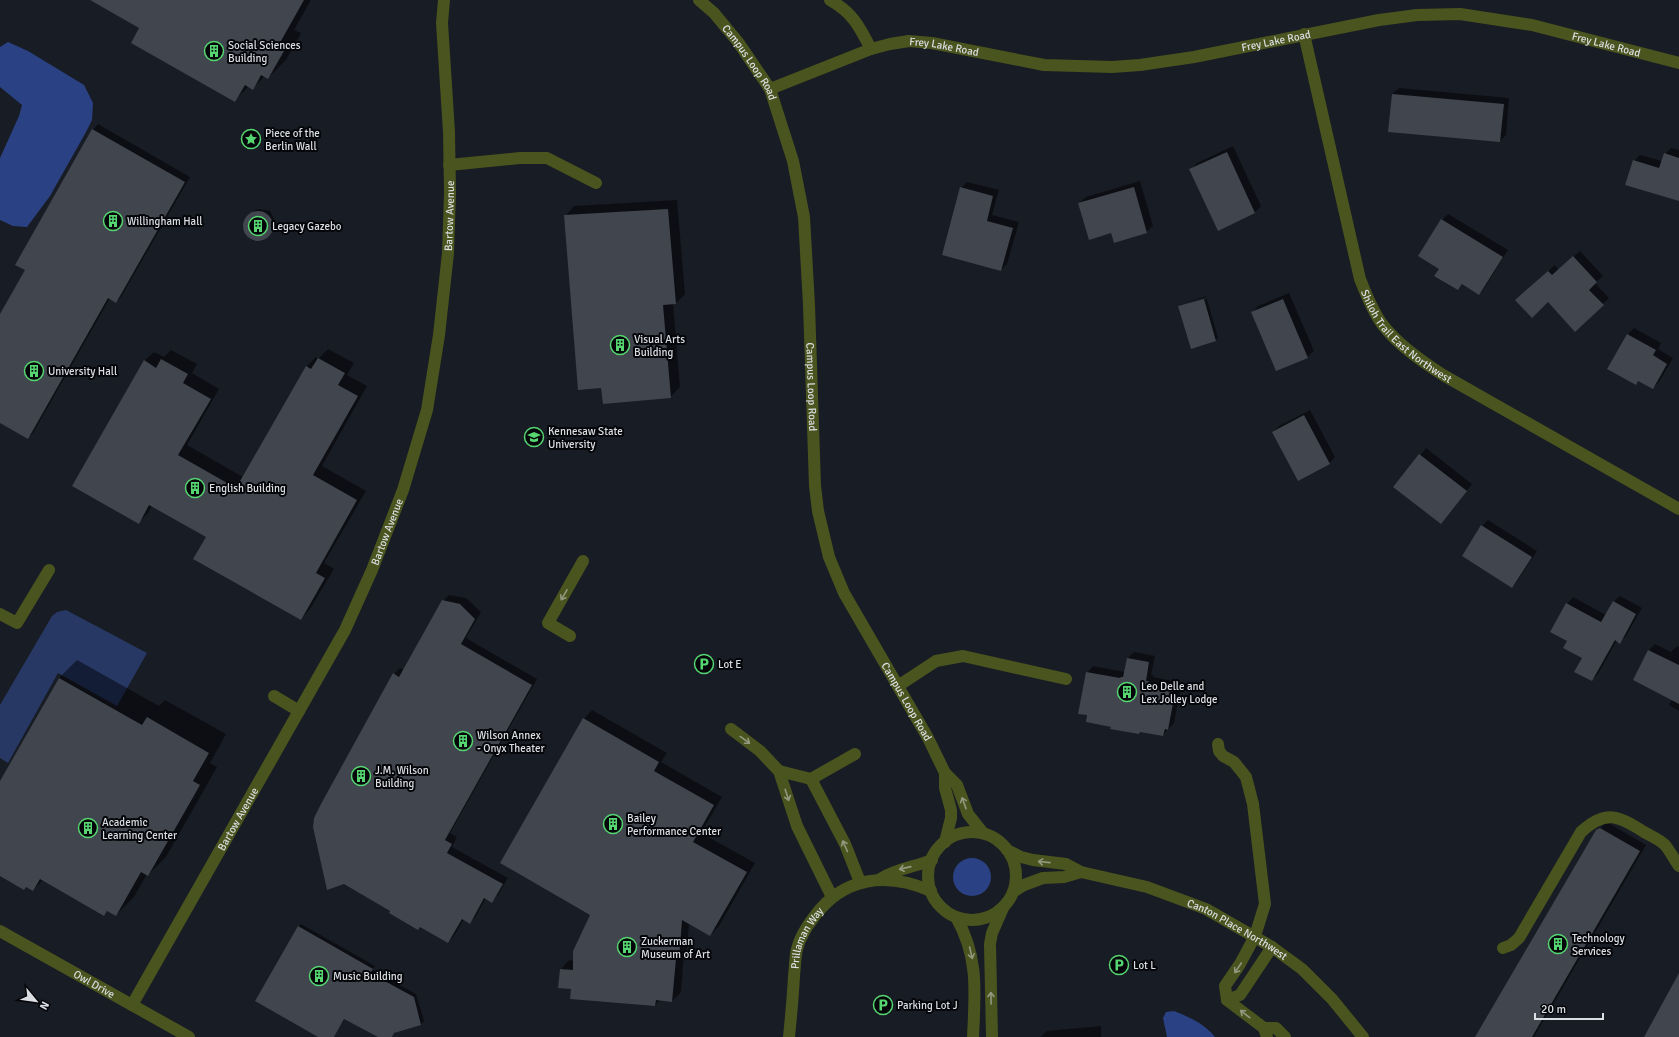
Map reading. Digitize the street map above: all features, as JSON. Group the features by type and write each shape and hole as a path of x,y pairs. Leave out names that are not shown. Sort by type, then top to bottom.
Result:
{"street":[{"name":"Campus Loop Road","path":"699,0 714,13 738,42 770,89 793,161 804,217 809,305 815,486 821,528 829,557 844,593 928,738 945,773 958,785 968,814 983,834"},
{"path":"830,0 857,21 871,49"},
{"name":"Bartow Avenue","path":"132,1005 344,630 372,570 403,490 427,410 439,335 448,254 449,165 442,23 445,1"},
{"name":"Frey Lake Road","path":"770,89 871,49 909,41 932,43 1044,65 1112,67 1140,65 1194,57 1304,34 1379,20 1417,15 1460,14 1532,25 1679,63"},
{"name":"Shiloh Trail East Northwest","path":"1304,34 1360,279 1382,324 1400,344 1421,361 1443,375 1679,509"},
{"path":"449,165 520,158 546,158 596,183"},
{"path":"570,636 548,623 583,562"},
{"path":"0,614 17,623 49,570"},
{"path":"898,686 936,661 963,656 1066,679"},
{"path":"274,696 299,711"},
{"path":"731,729 760,751 779,771 798,826 832,897"},
{"path":"1218,744 1219,751 1223,756 1234,762 1246,777 1254,804 1265,904 1255,936 1240,964 1225,986 1227,1000 1265,1033 1276,1028 1285,1037"},
{"path":"779,771 811,779 856,754"},
{"name":"Campus Loop Road","path":"945,773 945,788 951,810 951,818 945,842"},
{"path":"811,779 845,844 860,882"},
{"path":"1503,948 1511,945 1518,938 1582,832 1590,824 1601,818 1613,817 1626,820 1664,844 1679,866"},
{"path":"992,1037 990,944 992,933 1004,906 1013,892 1016,881 1016,870 1013,859 1008,850 992,837 983,834 963,833 945,842 937,850 929,870 928,880 931,891 937,902 945,911 956,917 970,920 983,919 995,914 1004,906"},
{"name":"Canton Place Northwest","path":"1008,850 1027,859 1066,864 1081,872 1147,887 1206,909 1255,936 1297,965 1317,983 1363,1037"},
{"name":"Prillaman Way","path":"880,879 892,872 932,860"},
{"name":"Canton Place Northwest","path":"1013,892 1024,885 1042,878 1064,876 1081,872"},
{"name":"Prillaman Way","path":"789,1037 797,949 807,926 816,913 832,897 842,890 860,882 880,879 919,886 931,891"},
{"path":"956,917 968,941 972,956 975,1002 973,1037"},
{"name":"Owl Drive","path":"0,931 189,1037"},
{"path":"1227,1000 1240,995 1272,947"}],"shaded area":[{"path":"8,42 28,51 84,85 93,103 92,120 86,132 50,196 27,227 13,226 0,220 0,158 19,116 22,105 0,87 0,47"},
{"path":"66,610 147,653 117,706 58,673 8,763 0,758 0,705 52,616 57,612"},
{"path":"972,858 982,861 988,867 991,877 988,887 982,893 972,896 962,893 956,887 953,877 956,867 962,861"},
{"path":"1174,1011 1191,1018 1211,1032 1215,1037 1167,1037 1163,1018 1166,1012"}],"building":[{"name":"Social Sciences Building","path":"90,0 304,0 277,48 284,51 268,79 261,75 253,90 245,85 235,102 131,43 139,28"},
{"path":"1392,94 1504,104 1500,142 1388,132"},
{"path":"92,129 185,182 116,303 108,298 28,439 0,423 0,314 25,270 15,265"},
{"path":"1227,152 1255,213 1218,231 1189,169"},
{"path":"1664,153 1679,158 1679,201 1625,185 1633,160 1659,168"},
{"path":"960,187 993,196 987,221 1013,228 1001,271 942,255"},
{"path":"1134,187 1147,233 1114,243 1111,233 1089,240 1078,203"},
{"name":"Visual Arts Building","path":"668,209 676,304 663,305 671,398 603,404 601,388 578,390 564,215"},
{"name":"Legacy Gazebo","path":"258,211 264,212 272,220 272,232 264,240 258,241 252,240 244,232 243,226 244,220 252,212"},
{"path":"1441,219 1503,257 1479,295 1462,284 1458,290 1434,276 1439,269 1418,256"},
{"path":"1573,256 1597,282 1589,290 1604,305 1575,332 1548,302 1532,318 1515,300 1548,271 1552,275"},
{"path":"1204,299 1216,341 1191,349 1178,306"},
{"path":"1283,299 1308,358 1276,371 1251,312"},
{"path":"1627,334 1656,350 1653,355 1667,364 1653,389 1638,381 1636,385 1607,369"},
{"name":"English Building","path":"318,358 345,373 338,385 358,396 313,475 357,500 316,573 325,578 301,620 193,559 206,537 149,505 139,524 72,486 144,360 156,368 161,359 188,374 183,383 211,399 178,455 236,488 306,366 311,369"},
{"path":"1304,415 1330,464 1298,481 1272,432"},
{"path":"1419,454 1467,491 1441,524 1393,487"},
{"path":"1481,525 1532,557 1512,588 1462,556"},
{"name":"J.M. Wilson Building","path":"442,600 460,604 475,619 461,644 532,685 445,840 452,844 447,853 503,884 492,903 484,898 470,924 462,919 448,943 420,927 418,930 389,913 390,911 344,884 327,890 313,827 314,818 321,804 393,673 399,677"},
{"path":"1613,601 1636,614 1620,644 1615,640 1592,681 1574,672 1582,658 1563,648 1567,641 1550,632 1566,603 1601,622"},
{"path":"1648,650 1679,665 1679,704 1633,680"},
{"name":"Leo Delle and Lex Jolley Lodge","path":"1127,658 1149,662 1146,681 1149,681 1148,683 1173,688 1172,697 1174,698 1168,730 1165,729 1163,736 1110,729 1111,727 1086,722 1087,715 1078,714 1086,672 1120,678 1123,677"},
{"name":"Academic Learning Center","path":"59,678 142,725 147,717 209,753 193,781 200,785 148,876 141,872 116,916 107,911 104,916 40,879 33,891 26,887 24,890 0,876 0,781"},
{"name":"Bailey Performance Center","path":"583,718 659,762 654,771 714,805 693,842 747,872 710,936 682,920 679,959 676,959 672,1002 656,1000 655,1006 570,999 571,989 558,988 560,969 573,970 573,951 590,915 500,863"},
{"name":"Technology Services","path":"1600,828 1640,851 1532,1037 1475,1037 1596,830"},
{"name":"Music Building","path":"298,926 373,969 370,973 414,997 421,1025 394,1033 392,1037 378,1037 344,1019 334,1037 318,1037 255,1001"},
{"path":"1679,973 1679,1037 1644,1037"}],"place":[{"name":"Social Sciences Building","path":"214,51"},
{"name":"Piece of the Berlin Wall","path":"251,139"},
{"name":"Willingham Hall","path":"113,221"},
{"name":"Legacy Gazebo","path":"258,226"},
{"name":"Visual Arts Building","path":"620,345"},
{"name":"University Hall","path":"34,371"},
{"name":"Kennesaw State University","path":"534,437"},
{"name":"English Building","path":"195,488"},
{"name":"Lot E","path":"704,664"},
{"name":"Leo Delle and Lex Jolley Lodge","path":"1127,692"},
{"name":"Wilson Annex - Onyx Theater","path":"463,741"},
{"name":"J.M. Wilson Building","path":"361,776"},
{"name":"Bailey Performance Center","path":"613,824"},
{"name":"Academic Learning Center","path":"88,828"},
{"name":"Technology Services","path":"1558,944"},
{"name":"Zuckerman Museum of Art","path":"627,947"},
{"name":"Lot L","path":"1119,965"},
{"name":"Music Building","path":"319,976"},
{"name":"Parking Lot J","path":"883,1005"}]}
